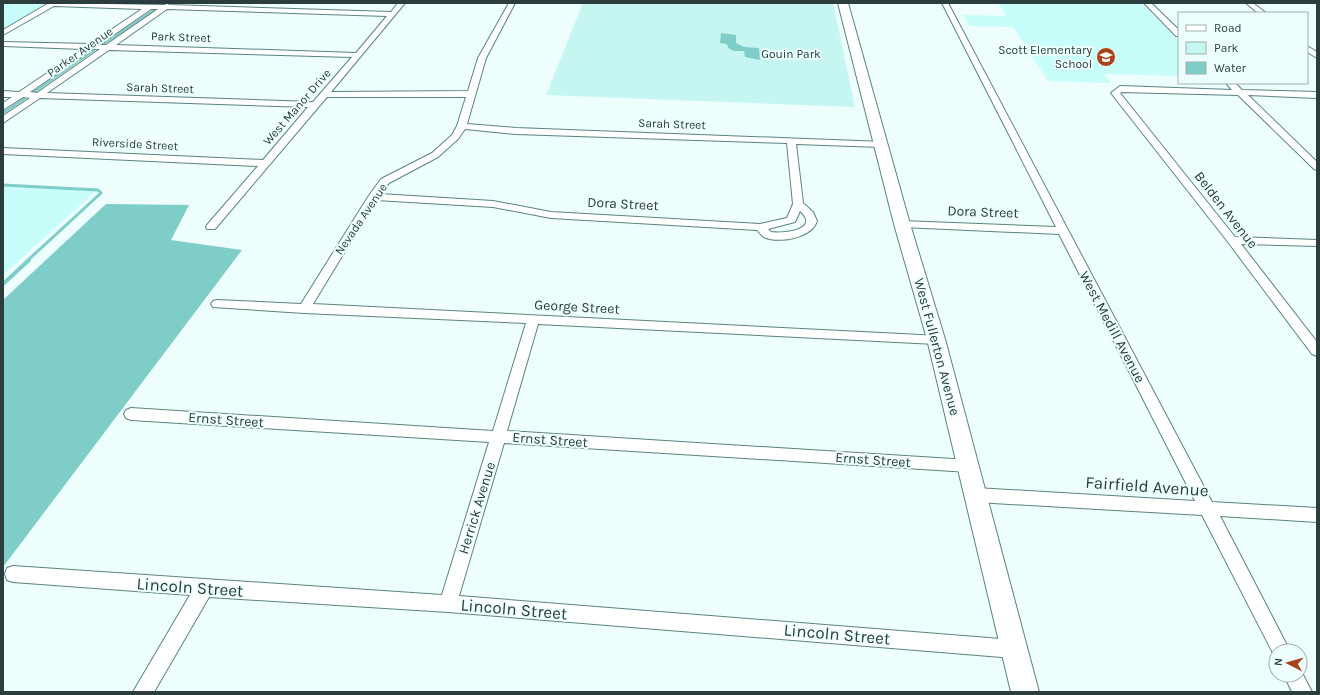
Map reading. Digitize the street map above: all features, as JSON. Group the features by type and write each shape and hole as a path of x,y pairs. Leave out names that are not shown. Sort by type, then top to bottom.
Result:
{"street":[{"name":"West Manor Drive","path":"211,227 326,94 402,3"},
{"name":"Nevada Avenue","path":"304,309 373,197 385,181 434,155 455,137 462,126 482,58 512,3"},
{"name":"West Fullerton Avenue","path":"843,3 902,224 936,339 1025,692"},
{"name":"West Medill Avenue","path":"945,3 1277,643"},
{"path":"1147,3 1178,33"},
{"path":"1249,3 1261,12"},
{"path":"3,33 53,4 168,5 392,14"},
{"name":"Parker Avenue","path":"3,107 153,5"},
{"name":"Parker Avenue","path":"3,120 168,5"},
{"name":"Park Street","path":"3,44 358,55"},
{"path":"1308,49 1317,56"},
{"path":"1231,84 1317,167"},
{"name":"Belden Avenue","path":"1240,93 1120,89 1116,94 1232,240 1317,351"},
{"path":"1240,93 1317,96"},
{"name":"Sarah Street","path":"3,94 316,105"},
{"path":"326,94 471,94"},
{"name":"Sarah Street","path":"462,126 516,131 881,144"},
{"path":"760,226 767,235 781,237 801,233 810,226 810,215 798,204 791,140"},
{"name":"Riverside Street","path":"3,151 266,163"},
{"name":"Dora Street","path":"373,197 493,204 551,215 760,226 791,220 798,204"},
{"name":"Dora Street","path":"902,224 1062,230"},
{"path":"1232,240 1317,243"},
{"name":"George Street","path":"217,304 936,339"},
{"name":"Herrick Avenue","path":"448,604 533,320"},
{"name":"Ernst Street","path":"130,414 968,466"},
{"name":"Fairfield Avenue","path":"976,495 1317,515"},
{"name":"Lincoln Street","path":"13,574 448,604 1014,648"},
{"path":"143,692 204,588"}],"shaded area":[{"path":"3,3 48,3 3,29"},
{"name":"Scott Elementary School","path":"998,3 1141,3 1178,40 1178,76 1104,74 1111,83 1048,81 1013,27 969,26 963,15 1006,16"},
{"path":"3,186 97,190 3,275"}],"green space":[{"name":"Gouin Park","path":"583,3 833,3 855,107 546,95"}],"water":[{"path":"721,33 736,35 736,43 744,47 759,48 760,60 745,57 744,51 734,51 728,48 727,44 720,43"},
{"path":"106,204 189,205 171,240 242,250 3,567 3,300"}],"waterway":[{"path":"102,45 154,10"},
{"path":"34,92 94,50"},
{"path":"3,113 24,99"},
{"path":"3,185 98,190 101,193 27,261"},
{"path":"3,284 29,260"}],"place":[{"name":"Scott Elementary School","path":"1106,57"}]}
